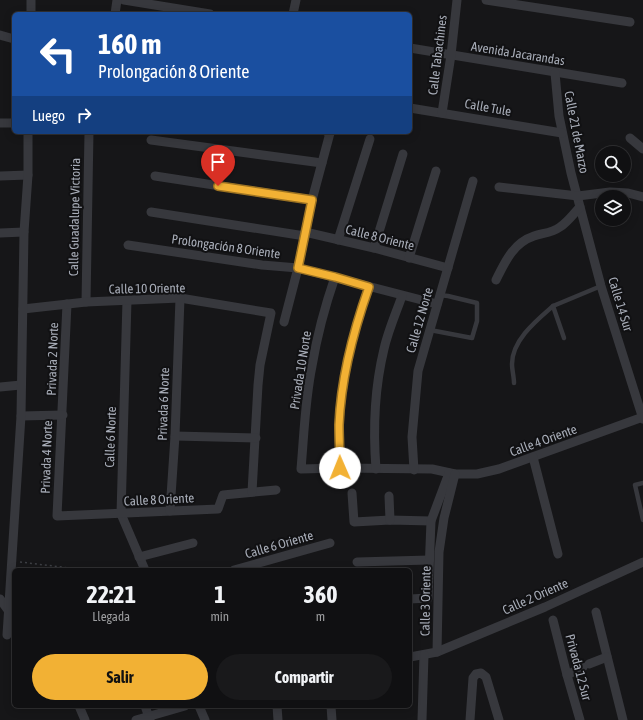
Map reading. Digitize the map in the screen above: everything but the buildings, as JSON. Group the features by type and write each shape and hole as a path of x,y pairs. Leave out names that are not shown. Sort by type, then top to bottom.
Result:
{"street":[{"path":"31,0 31,12"},
{"path":"115,12 117,0"},
{"path":"124,0 198,12"},
{"path":"293,12 296,0"},
{"name":"Calle Tabachines","path":"442,113 451,55 457,0"},
{"path":"486,0 630,22"},
{"path":"0,35 12,38"},
{"name":"Avenida Jacarandas","path":"412,48 622,83"},
{"name":"Calle 21 de Marzo","path":"555,72 556,100 562,133 578,196"},
{"name":"Calle Tule","path":"412,108 562,133"},
{"path":"0,123 12,123"},
{"path":"7,635 21,416 24,232 28,175 28,134"},
{"name":"Calle Guadalupe Victoria","path":"86,302 89,134"},
{"path":"284,322 329,134"},
{"path":"630,138 643,149"},
{"path":"338,240 370,139"},
{"path":"152,140 322,163"},
{"path":"374,248 403,154"},
{"path":"409,258 436,171"},
{"path":"0,176 28,175"},
{"path":"155,176 312,200"},
{"name":"Calle 12 Norte","path":"414,470 412,437 418,371 473,182"},
{"path":"499,187 578,196 610,192 628,193 643,197"},
{"name":"Calle 14 Sur","path":"578,196 601,286 640,399 643,418"},
{"path":"496,280 505,260 517,245 533,236 553,231 561,227 580,207"},
{"name":"Calle 8 Oriente","path":"151,212 338,240 448,268"},
{"path":"0,233 24,232"},
{"name":"Prolongación 8 Oriente","path":"128,245 262,265 298,268 402,296 438,300"},
{"name":"Privada 10 Norte","path":"302,469 304,422 312,366 320,324 335,277"},
{"path":"340,468 339,425 344,382 354,333 369,287"},
{"path":"376,469 374,444 378,384 384,348 402,296"},
{"name":"Calle 10 Oriente","path":"23,308 86,302 180,298 271,313 260,365 256,438"},
{"name":"Privada 6 Norte","path":"170,511 175,436 180,298"},
{"name":"Calle 6 Norte","path":"127,300 121,514 143,568"},
{"name":"Privada 2 Norte","path":"63,415 67,304"},
{"path":"0,387 21,385"},
{"name":"Privada 4 Norte","path":"21,416 63,415 57,516"},
{"name":"Calle 4 Oriente","path":"302,469 432,469 452,473 477,474 499,469 643,418"},
{"path":"175,436 256,438 252,492"},
{"path":"533,457 558,554"},
{"path":"412,599 428,598 431,521 452,473"},
{"name":"Calle 3 Oriente","path":"422,720 424,655 437,652 439,552 452,473"},
{"name":"Calle 8 Oriente","path":"57,516 218,510 224,495 276,490"},
{"path":"352,493 354,522 390,520 431,521"},
{"path":"389,496 390,520"},
{"path":"139,557 193,543"},
{"name":"Calle 6 Oriente","path":"251,568 268,566 330,543"},
{"path":"357,562 429,560"},
{"name":"Calle 2 Oriente","path":"437,652 545,607 643,562"},
{"path":"0,599 8,610"},
{"path":"596,612 623,720"},
{"name":"Privada 12 Sur","path":"553,620 580,720"},
{"path":"412,657 424,655"},
{"path":"567,675 607,657"},
{"path":"470,720 473,678 476,674 481,674 486,677 498,720"},
{"path":"80,708 85,720"},
{"path":"146,708 150,718"},
{"path":"136,720 150,718 178,708"},
{"path":"200,708 205,720"},
{"path":"276,708 278,720"},
{"path":"331,708 332,720"}],"lane":[{"path":"514,383 512,362 515,350 520,339 533,323 553,306 601,286"},
{"path":"430,330 472,338 477,321 477,303 448,296 438,300"},
{"path":"553,306 564,338"},
{"path":"643,482 635,485 643,520"}],"path":[{"path":"12,561 70,568"}],"route":[{"path":"218,186 312,200 298,268 369,287 354,333 342,397 339,425 340,468"}]}
